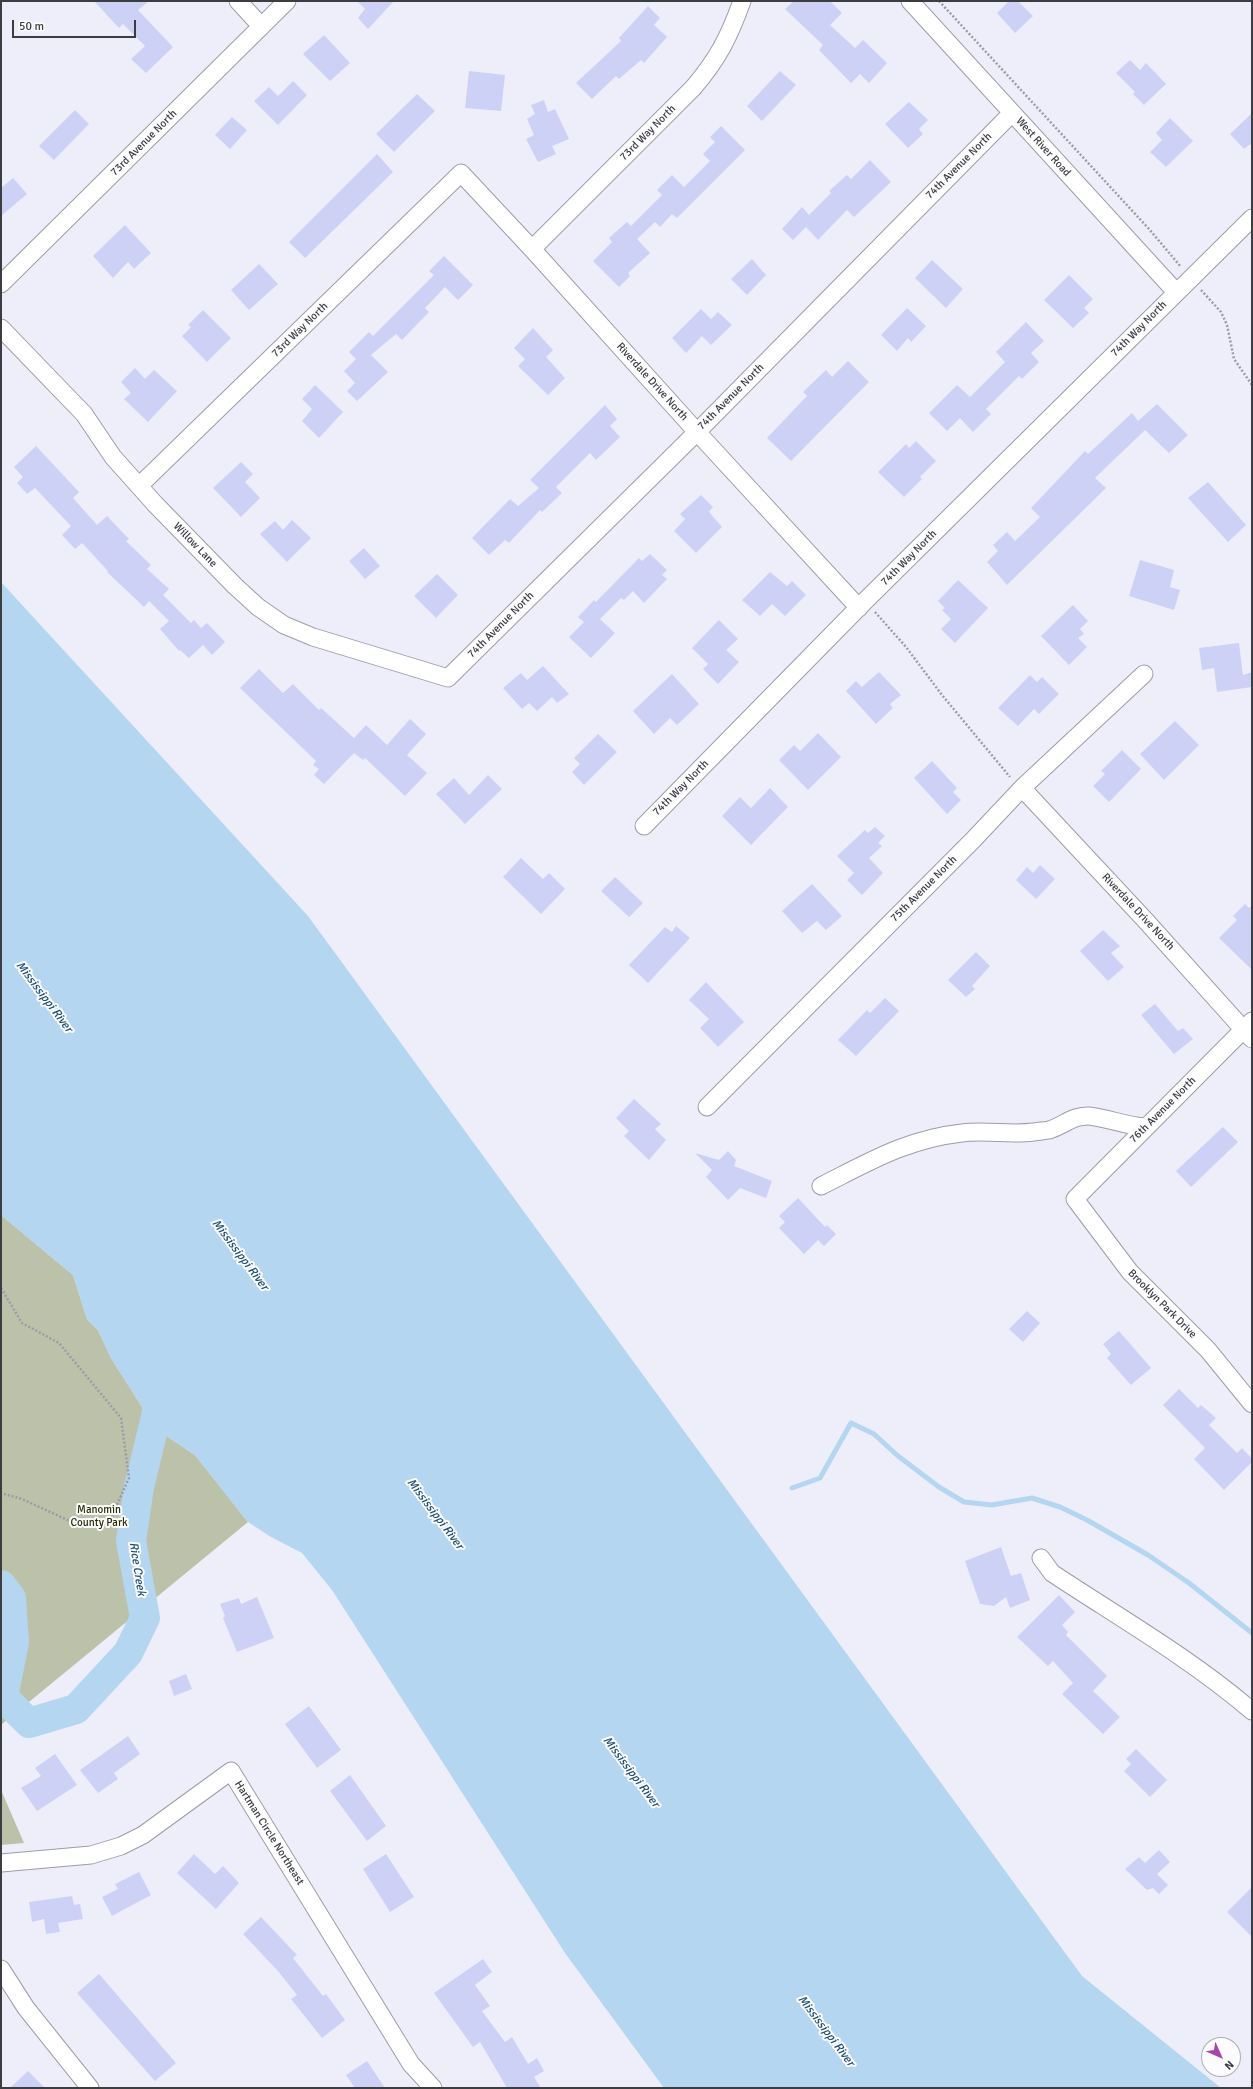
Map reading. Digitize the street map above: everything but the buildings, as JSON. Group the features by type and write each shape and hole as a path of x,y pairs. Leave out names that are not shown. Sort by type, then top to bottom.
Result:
{"street":[{"path":"238,1 262,26"},
{"name":"73rd Avenue North","path":"1,284 287,1"},
{"name":"73rd Way North","path":"532,249 693,88 712,66 727,40 742,1"},
{"name":"West River Road","path":"910,1 1176,292"},
{"name":"74th Avenue North","path":"448,678 697,432 1012,113"},
{"name":"73rd Way North","path":"139,486 460,174"},
{"name":"Riverdale Drive North","path":"460,174 532,249 697,432 862,605"},
{"name":"74th Way North","path":"644,826 862,605 1252,218"},
{"name":"Willow Lane","path":"1,328 84,414 109,452 139,486 235,586 258,607 284,625 313,637 448,678"},
{"name":"75th Avenue North","path":"707,1108 968,846 1022,788 1144,674"},
{"name":"Riverdale Drive North","path":"1022,788 1249,1030"},
{"name":"76th Avenue North","path":"1075,1200 1145,1127 1249,1030"},
{"path":"821,1186 897,1148 926,1138 982,1132 1020,1134 1050,1129 1067,1120 1087,1116 1130,1126 1145,1127"},
{"name":"Brooklyn Park Drive","path":"1075,1200 1130,1272 1208,1350 1252,1404"},
{"path":"1041,1558 1052,1573 1185,1658 1222,1685 1252,1711"},
{"name":"Hartman Circle Northeast","path":"1,1863 91,1855 121,1846 143,1835 231,1771 411,2064 433,2088"},
{"path":"1,1969 26,2008 90,2088"}],"path":[{"path":"939,1 1149,229 1182,268"},
{"path":"1197,286 1221,312 1227,325 1234,359 1252,385"},
{"path":"862,605 906,646 942,695 1011,779 1022,788"},
{"path":"1,1288 22,1323 59,1343 121,1418 130,1478 110,1518 74,1523 22,1499 1,1493"}],"green space":[{"name":"Manomin County Park","path":"1,1215 73,1275 87,1319 98,1330 111,1358 142,1407 150,1432 162,1433 195,1455 248,1522 1,1725"},
{"path":"1,1790 24,1843 1,1845"}],"water":[{"name":"Mississippi River","path":"1,582 308,916 1082,1976 1201,2072 1201,2077 1207,2077 1221,2088 664,2088 565,1953 332,1590 302,1553 271,1537 248,1522 195,1455 162,1433 150,1432 142,1407 111,1358 98,1330 87,1319 73,1275 1,1215"}],"waterway":[{"name":"Rice Creek","path":"1,1585 11,1598 14,1642 3,1697 29,1723 76,1709 128,1653 145,1618 131,1541 139,1487 162,1392"},
{"path":"792,1488 820,1478 851,1423 874,1434 898,1456 939,1487 964,1502 992,1505 1032,1498 1060,1507 1087,1520 1148,1555 1189,1583 1252,1633"}]}
